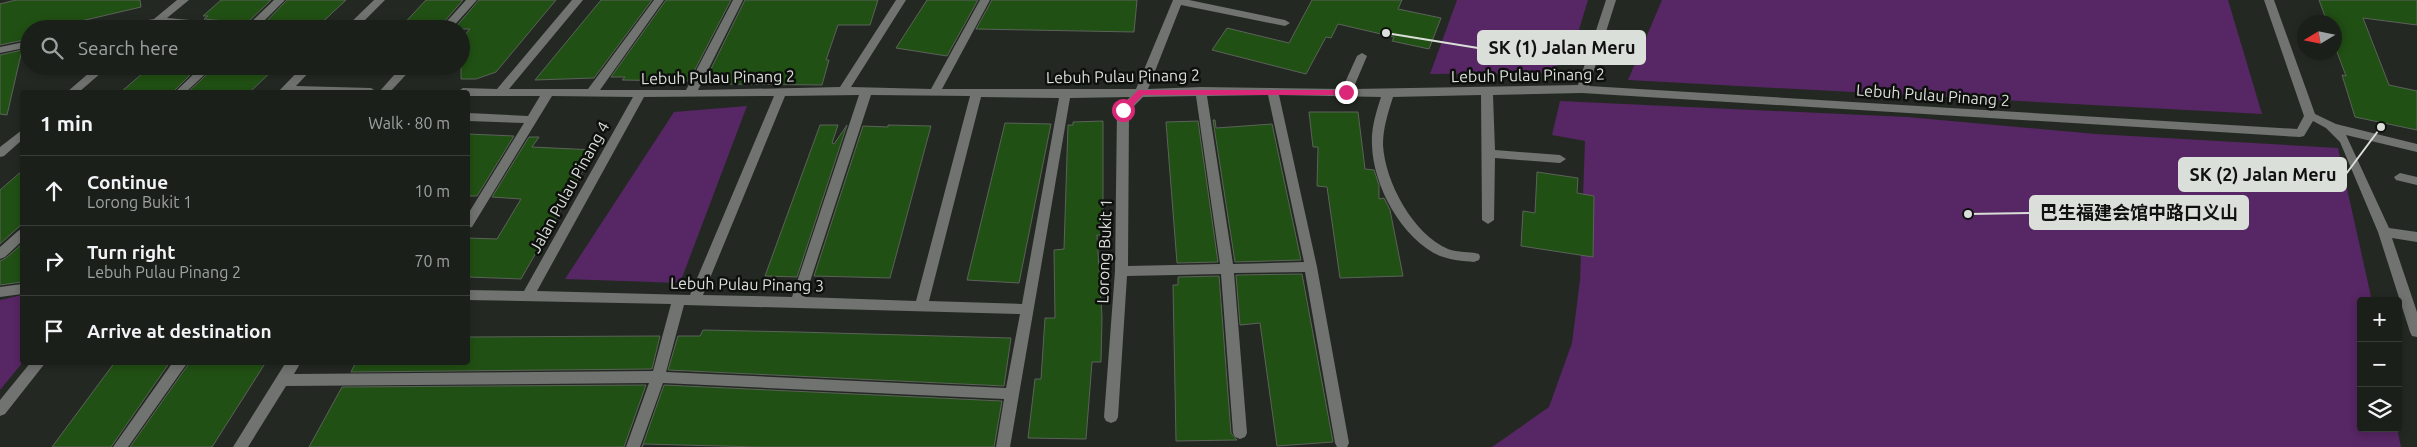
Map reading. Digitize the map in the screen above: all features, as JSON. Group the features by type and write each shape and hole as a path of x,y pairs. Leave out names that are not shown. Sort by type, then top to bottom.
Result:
{"street":[{"path":"159,20 184,0"},
{"path":"259,20 280,0"},
{"path":"359,20 380,0"},
{"path":"453,20 472,0"},
{"path":"500,92 578,0"},
{"path":"590,94 659,0"},
{"path":"690,94 738,0"},
{"path":"844,91 901,0"},
{"path":"934,92 985,0"},
{"path":"1141,92 1178,0 1285,23"},
{"path":"1212,7 1226,0"},
{"path":"1582,89 1610,0"},
{"path":"2269,0 2310,116 2320,119 2335,128 2417,148"},
{"path":"0,50 20,46"},
{"path":"1346,92 1362,56"},
{"path":"74,90 93,75"},
{"path":"182,90 199,75"},
{"path":"285,90 301,75"},
{"path":"386,90 400,75"},
{"name":"Lebuh Pulau Pinang 2","path":"470,92 690,94 844,91 1065,94 1201,91 1388,93 1582,89 2300,133 2310,116"},
{"path":"1201,91 1227,268 1240,434"},
{"path":"1273,91 1311,267 1342,443"},
{"path":"1487,91 1489,154 1488,220"},
{"path":"694,300 781,92"},
{"path":"797,302 866,92"},
{"path":"921,306 978,92"},
{"name":"Lorong Bukit 1","path":"1111,417 1121,271 1123,110 1141,92"},
{"path":"470,218 548,93"},
{"path":"1388,93 1378,131 1378,152 1380,170 1395,203 1406,220 1434,246 1445,253 1474,257"},
{"name":"Jalan Pulau Pinang 4","path":"527,296 640,94"},
{"path":"1003,447 1065,94"},
{"path":"470,117 531,120"},
{"path":"2335,128 2346,141 2384,232 2417,332"},
{"path":"0,153 20,137"},
{"path":"1489,154 1560,159"},
{"path":"2400,178 2417,181"},
{"path":"2384,232 2417,237"},
{"path":"0,254 20,236"},
{"path":"1121,271 1311,267"},
{"path":"0,292 20,289"},
{"name":"Lebuh Pulau Pinang 3","path":"470,296 797,302 1026,310"},
{"path":"633,447 658,377 679,300"},
{"path":"0,410 37,365"},
{"path":"120,447 179,365"},
{"path":"240,447 292,365"},
{"path":"283,380 658,377 1012,394"}],"shaded area":[{"path":"1457,0 1588,0 1570,59 1543,73 1430,74"},
{"path":"1662,0 2228,0 2262,114 1628,80"},
{"path":"1560,101 1907,117 2096,134 2338,148 2371,297 2357,297 2357,432 2398,432 2401,447 1492,447 1549,407 1572,343 1580,280 1585,141 1552,135"},
{"path":"747,106 680,283 565,279 674,112"},
{"path":"20,295 21,365 0,390 0,300"}],"building":[{"path":"16,0 140,0 141,7 85,20 20,20 20,41 0,45 0,4"},
{"path":"221,0 271,0 250,20 215,20 204,19 208,16 203,16"},
{"path":"287,0 346,0 325,20 268,20"},
{"path":"426,0 463,0 446,20 407,20"},
{"path":"479,0 556,0 496,72 476,79 461,79 461,75 470,75 470,20 462,20"},
{"path":"601,0 652,0 594,78 535,80"},
{"path":"666,0 731,0 689,81 622,80 625,77 611,77"},
{"path":"745,0 878,0 870,25 838,25 826,60 829,60 822,85 729,84 730,81 705,81"},
{"path":"927,0 978,0 947,56 896,48"},
{"path":"992,0 1137,0 1134,32 976,29"},
{"path":"1312,0 1402,0 1398,9 1441,18 1429,49 1392,41 1394,37 1338,24 1331,38 1326,37 1306,74 1212,50 1227,28 1289,43"},
{"path":"2319,0 2417,0 2417,25 2363,18 2389,85 2417,91 2417,130 2355,117 2342,75 2346,76 2340,60 2342,60 2342,15 2324,15"},
{"path":"20,50 20,59 7,115 0,114 0,55"},
{"path":"141,75 190,75 175,90 123,90"},
{"path":"206,75 268,75 252,90 190,90"},
{"path":"1309,112 1358,112 1365,169 1374,170 1379,185 1379,199 1384,198 1390,210 1403,276 1340,278 1327,187 1317,186 1318,147 1313,147"},
{"path":"1213,120 1215,120 1216,128 1272,124 1301,260 1235,262"},
{"path":"1103,121 1103,235 1097,235 1102,317 1101,362 1092,362 1086,439 1028,438 1035,379 1041,379 1045,318 1055,318 1054,250 1064,249 1068,125 1073,125 1073,122"},
{"path":"1198,121 1218,262 1177,263 1166,122"},
{"path":"1005,123 1051,124 1019,283 967,280"},
{"path":"820,125 838,125 832,143 834,144 847,125 797,277 765,276"},
{"path":"888,125 931,126 890,278 814,276 863,126 888,127"},
{"path":"470,134 514,136 477,196 470,196"},
{"path":"529,137 539,137 532,147 595,150 521,279 470,277 470,238 497,239 521,199 492,197"},
{"path":"1537,172 1578,178 1577,193 1594,196 1593,257 1521,246 1523,211 1535,213"},
{"path":"20,173 20,226 0,244 0,190"},
{"path":"20,246 20,282 0,285 0,261"},
{"path":"1302,274 1333,442 1277,446 1260,323 1240,325 1236,275"},
{"path":"1219,276 1231,433 1237,440 1176,441 1173,285 1178,285 1178,277"},
{"path":"703,330 1011,338 1004,386 668,370 678,336 700,336"},
{"path":"660,336 652,369 351,372 354,365 470,365 470,337"},
{"path":"113,365 168,365 111,447 52,447"},
{"path":"188,365 264,365 212,447 130,447"},
{"path":"646,385 624,447 309,447 342,387"},
{"path":"664,385 1002,401 994,447 758,447 644,444 642,447"}],"place":[{"name":"SK (1) Jalan Meru","path":"1386,33"},
{"name":"SK (2) Jalan Meru","path":"2381,127"},
{"name":"巴生福建会馆中路口义山","path":"1968,214"}],"route":[{"path":"1123,110 1141,92 1346,92"}]}
